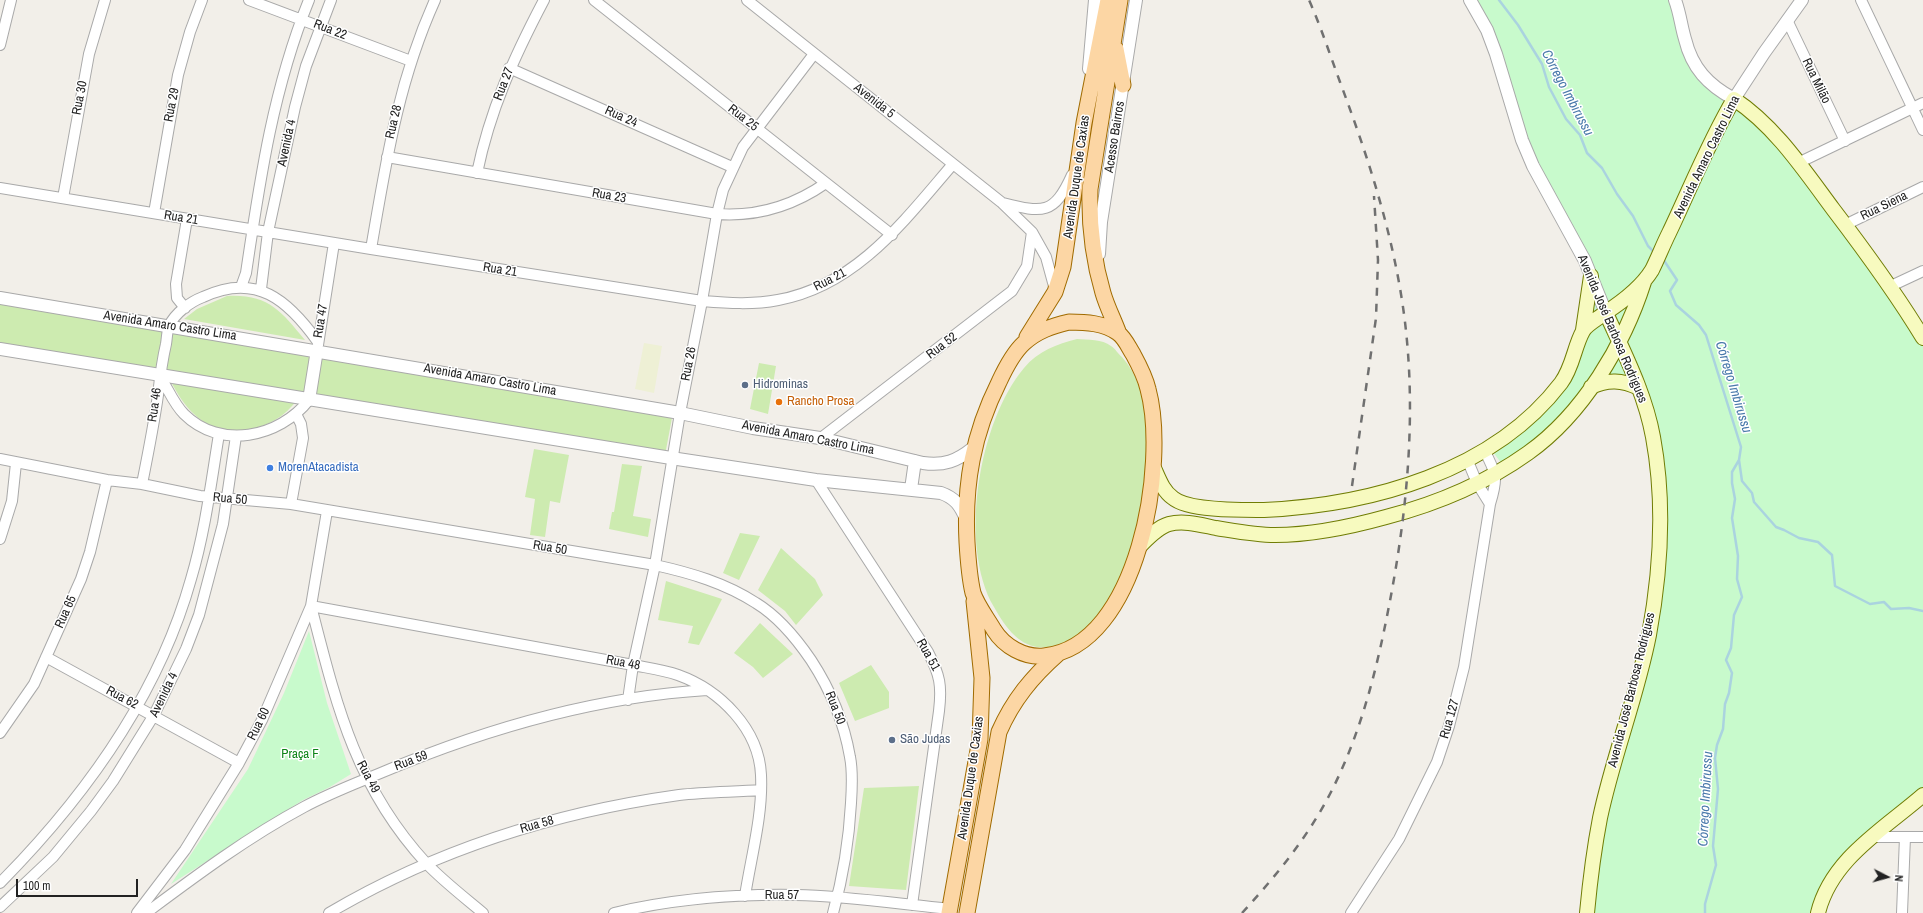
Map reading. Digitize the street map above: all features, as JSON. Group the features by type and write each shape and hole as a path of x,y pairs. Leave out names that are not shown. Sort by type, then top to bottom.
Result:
{"main road":[{"name":"Avenida Duque de Caxias","path":"967,913 999,732 1006,715 1024,688 1058,654 1081,641 1107,615 1133,565 1145,527 1154,468 1152,408 1142,369 1119,334 1104,295 1098,274 1091,232 1090,189 1114,39 1108,0"},
{"name":"Avenida Duque de Caxias","path":"950,911 980,739 982,678 974,594 968,558 966,519 969,470 973,448 992,395 1005,370 1041,318 1055,292 1065,253 1084,123 1111,16 1120,0"},
{"path":"1114,39 1123,85"},
{"path":"1734,99 1765,125 1798,163 1891,286 1923,338"},
{"name":"Avenida Amaro Castro Lima","path":"1140,546 1151,535 1171,524 1185,523 1239,532 1274,535 1327,531 1361,524 1404,513 1431,504 1496,473 1529,452 1553,431 1574,408 1591,387 1620,343 1648,274 1734,99"},
{"name":"Avenida Amaro Castro Lima","path":"1584,330 1629,296 1648,274"},
{"path":"1154,468 1163,489 1174,499 1187,506 1259,510 1308,508 1369,497 1406,487 1484,450 1532,414 1563,381 1574,359 1584,330 1591,276"},
{"name":"Avenida José Barbosa Rodrigues","path":"1587,913 1592,859 1600,818 1648,636 1656,585 1661,519 1660,490 1653,435 1639,388 1606,313"},
{"path":"1022,345 1036,334 1052,326 1069,322 1087,322 1104,326 1119,334"},
{"path":"1591,387 1602,382 1614,381 1627,382 1639,388"},
{"path":"974,594 996,633 1008,646 1031,656 1058,654"},
{"path":"1818,913 1827,890 1838,873 1855,852 1870,837 1923,795"}],"street":[{"path":"0,45 11,0"},
{"name":"Rua 30","path":"63,198 89,54 105,0"},
{"name":"Rua 29","path":"154,213 178,75 202,0"},
{"name":"Rua 22","path":"249,0 411,61"},
{"name":"Avenida 4","path":"240,287 246,274 275,103 287,60 309,0"},
{"name":"Avenida 4","path":"261,290 268,232 295,107 306,66 331,0"},
{"name":"Rua 28","path":"371,250 391,132 411,61 435,0"},
{"name":"Rua 27","path":"477,173 491,118 510,68 544,0"},
{"name":"Rua 25","path":"594,0 892,235"},
{"name":"Avenida 5","path":"747,0 1001,202 1032,232 1046,258 1055,292"},
{"path":"1084,123 1095,0"},
{"name":"Acesso Bairros","path":"1098,274 1101,222 1136,0"},
{"name":"Avenida José Barbosa Rodrigues","path":"1470,0 1486,30 1496,54 1522,140 1533,166 1585,261 1606,313"},
{"name":"Avenida Amaro Castro Lima","path":"1734,99 1802,0"},
{"path":"1861,0 1923,130"},
{"path":"1679,3 1685,40 1696,68 1705,80 1719,91 1734,99"},
{"name":"Rua Milão","path":"1787,20 1845,141"},
{"name":"Rua 26","path":"628,700 633,664 655,565 671,458 702,301 717,214 723,190 732,167 756,128 814,54"},
{"name":"Rua 24","path":"510,68 732,167"},
{"path":"1798,163 1923,103"},
{"name":"Rua 23","path":"387,157 717,214 746,214 773,209 793,202 826,183"},
{"name":"Avenida 5","path":"1001,202 1027,209 1041,210 1051,206 1060,198 1080,158"},
{"name":"Rua 21","path":"0,188 371,250 702,301 752,303 798,296 845,274 868,257 892,235 952,164"},
{"name":"Rua Siena","path":"1845,225 1923,187"},
{"path":"184,308 177,298 176,284 187,219"},
{"name":"Rua 52","path":"821,438 1012,291 1027,266 1032,232"},
{"name":"Rua 47","path":"309,400 334,243"},
{"path":"1891,286 1923,271"},
{"path":"169,326 190,302 225,288 240,287 261,290 275,296 299,318 317,346"},
{"name":"Avenida Amaro Castro Lima","path":"0,298 169,326 317,346 680,413 753,428 821,438 936,465 963,457 973,448"},
{"name":"Rua 46","path":"142,484 158,394 159,375 169,326"},
{"path":"0,349 671,458 816,480 941,493 950,496 958,503 966,519"},
{"path":"159,375 174,402 184,414 195,424 209,432 219,434 236,436 263,432 279,425 296,414 309,400"},
{"path":"291,504 303,438 301,424 296,414"},
{"name":"Avenida 4","path":"0,883 39,844 76,800 102,764 138,706 182,608 200,547 219,434"},
{"name":"Avenida 4","path":"0,908 53,857 91,811 113,781 154,715 183,656 199,615 223,524 236,436"},
{"path":"1484,450 1496,473"},
{"name":"Rua 50","path":"0,459 107,480 142,484 208,498 291,504 655,565 706,578 733,590 758,604 783,624 822,676 835,703 851,759 852,789 850,828 845,867 833,913"},
{"path":"1467,459 1477,483 1490,504"},
{"path":"911,489 915,461"},
{"path":"0,539 12,501 16,463"},
{"name":"Rua 127","path":"1351,913 1399,839 1425,790 1449,726 1464,667 1496,473"},
{"name":"Rua 65","path":"0,733 34,684 83,572 90,552 107,480"},
{"name":"Rua 51","path":"816,480 928,652 938,672 942,691 912,905"},
{"name":"Rua 60","path":"137,913 185,850 239,763 262,720 311,606 327,511"},
{"name":"Rua 48","path":"311,606 633,664 678,675 709,690 722,700 736,715 753,742 761,774 761,790 745,896"},
{"name":"Rua 49","path":"311,606 336,702 350,742 367,779 404,835 427,863 483,913"},
{"name":"Rua 62","path":"46,657 138,706 239,763"},
{"name":"Rua 59","path":"146,913 273,824 330,794 457,743 498,729 547,717 628,700 681,692 709,690"},
{"name":"Rua 58","path":"329,913 384,883 427,863 461,849 532,826 613,806 680,795 761,790"},
{"path":"1870,837 1923,837"},
{"path":"1902,913 1905,837"},
{"name":"Rua 57","path":"614,913 659,904 745,896 795,895 837,897 912,905 950,911"}],"green space":[{"path":"1468,0 1672,0 1685,50 1728,97 1618,344 1636,387 1624,385 1585,390 1546,430 1525,448 1502,464 1493,452 1538,416 1563,392 1573,377 1586,339 1588,272 1556,211 1492,51"},
{"path":"1736,102 1765,126 1923,333 1923,802 1856,853 1818,913 1594,913 1595,894 1605,822 1643,674 1663,489 1625,347 1641,309 1651,278"},
{"path":"227,296 253,298 272,306 288,320 305,340 184,319 197,309"},
{"path":"0,302 319,353 672,418 665,455 0,345"},
{"path":"1077,339 1099,341 1112,347 1122,357 1132,371 1139,387 1144,403 1147,439 1141,512 1132,550 1122,575 1103,610 1088,627 1070,640 1048,647 1038,647 1029,645 1020,640 1006,626 994,607 983,581 977,551 976,518 979,484 985,451 995,419 1008,391 1024,368 1035,357 1062,343"},
{"path":"644,343 662,346 654,393 635,389"},
{"path":"759,363 776,366 768,414 750,409"},
{"path":"170,380 296,401 286,412 275,420 262,426 248,430 233,431 220,429 206,423 195,415 181,399"},
{"path":"534,449 569,455 560,503 550,501 545,537 530,535 535,499 525,497"},
{"path":"622,464 642,466 633,516 651,519 648,537 609,529 612,512 614,512"},
{"path":"740,533 760,536 739,580 723,573"},
{"path":"781,548 815,579 823,595 796,625 785,611 758,590"},
{"path":"666,581 722,599 699,645 688,643 693,626 658,620"},
{"path":"760,623 793,654 763,678 753,667 734,653"},
{"name":"Praça F","path":"309,631 327,703 351,774 330,787 303,800 171,884 248,769 284,693"},
{"path":"871,665 889,692 889,708 855,721 839,683"},
{"path":"919,786 906,890 849,886 864,788"}],"waterway":[{"name":"Córrego Imbirussu","path":"1499,0 1518,25 1542,64 1549,87 1566,119 1580,135 1587,153 1602,168 1617,194 1633,216 1648,246 1654,252"},
{"name":"Córrego Imbirussu","path":"1663,259 1677,280 1670,291 1676,305 1699,325 1706,335 1741,447 1739,460 1732,472 1732,483 1735,499 1732,518 1738,556 1737,579 1742,597 1734,615 1731,648 1726,660 1732,673 1729,693 1725,704 1723,729 1717,745 1715,758 1718,789 1713,846 1716,865 1705,904 1705,913"},
{"path":"1739,460 1742,481 1752,493 1754,502 1776,527 1799,538 1818,542 1832,555 1835,586 1870,604 1884,602 1891,609 1909,608 1923,611"}],"railway":[{"path":"1242,913 1291,856 1312,825 1331,792 1359,726 1383,634 1394,577 1400,542 1408,472 1410,401 1409,366 1402,299 1396,267 1381,205 1362,143 1309,0"},
{"path":"1352,486 1376,318 1378,260 1374,196"}],"place":[{"name":"Hidrominas","path":"745,385"},
{"name":"Rancho Prosa","path":"779,402"},
{"name":"MorenAtacadista","path":"270,468"},
{"name":"São Judas","path":"892,740"}]}
